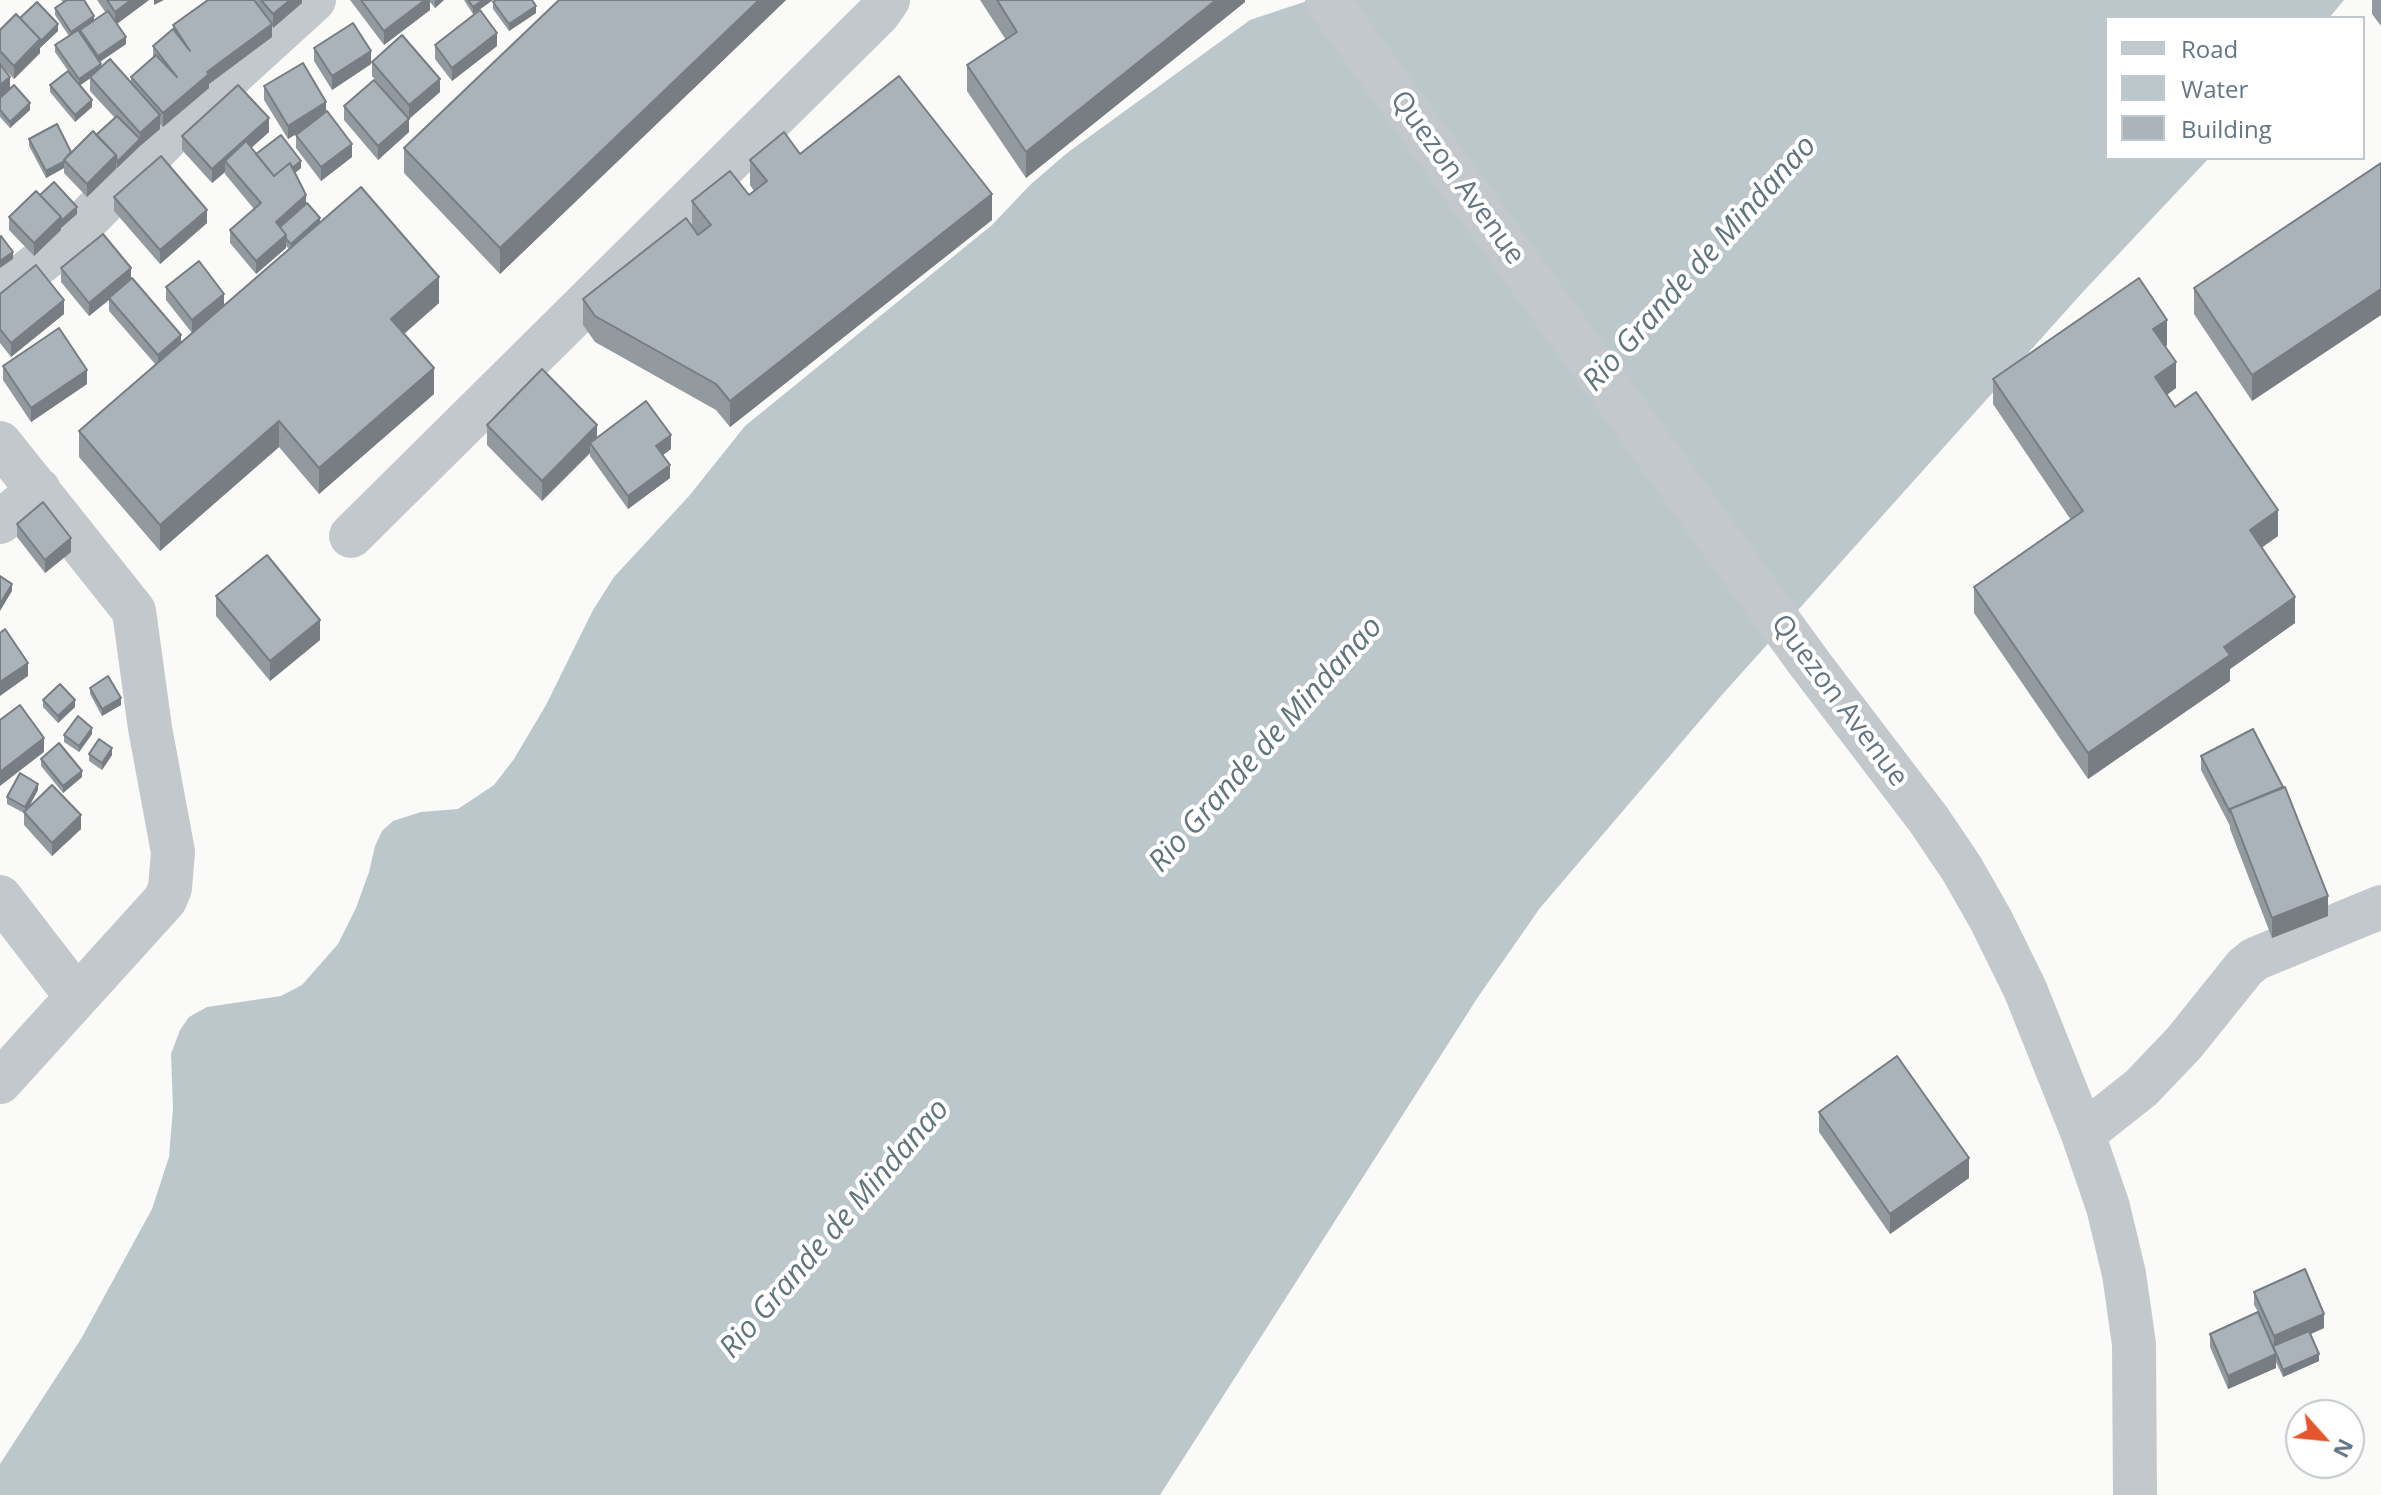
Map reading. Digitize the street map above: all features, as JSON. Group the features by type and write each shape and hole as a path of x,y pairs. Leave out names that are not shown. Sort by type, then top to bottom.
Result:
{"street":[{"path":"0,293 60,247 203,101 314,0"},
{"path":"351,536 879,13 888,0"},
{"name":"Quezon Avenue","path":"1327,0 1962,869 2025,989 2083,1134 2108,1207 2124,1274 2134,1344 2135,1495"},
{"path":"0,443 134,611 150,728 173,852 170,888 165,900 0,1082"},
{"path":"0,522 39,490"},
{"path":"0,897 77,997"},
{"path":"2083,1134 2141,1088 2184,1043 2245,967 2255,959 2381,907"}],"water":[{"name":"Rio Grande de Mindanao","path":"1310,0 2344,0 2331,16 2105,16 2105,160 2207,160 2081,294 1721,696 1540,908 1478,997 1160,1495 0,1495 0,1464 81,1339 152,1209 169,1157 173,1108 171,1054 180,1030 189,1017 207,1007 281,996 302,985 338,944 356,908 382,831 393,821 421,812 458,809 494,785 514,759 546,705 593,610 614,577 689,496 745,426 992,225 1030,185 1067,153 1250,20"}],"building":[{"path":"67,0 84,0 94,16 71,32 55,8"},
{"path":"107,0 131,0 115,12"},
{"path":"208,0 254,0 272,24 207,72 209,74 163,113 131,77 156,55 177,77 153,46 173,29 190,51 173,25"},
{"path":"261,0 290,0 273,14"},
{"path":"361,0 425,0 384,31"},
{"path":"468,0 483,0 473,7"},
{"path":"532,0 536,6 509,24 493,2"},
{"path":"559,0 759,0 500,248 404,148"},
{"path":"997,0 1216,0 1026,152 967,65 1017,32"},
{"path":"37,2 58,24 40,42 20,18"},
{"path":"480,10 497,33 452,68 435,45"},
{"path":"108,11 126,37 98,56 80,30"},
{"path":"16,14 40,39 14,66 0,51 0,30"},
{"path":"353,23 371,51 332,76 314,48"},
{"path":"78,30 101,64 79,79 55,45"},
{"path":"402,35 440,79 409,105 372,62"},
{"path":"110,59 160,115 140,133 90,77"},
{"path":"303,63 326,102 288,126 264,86"},
{"path":"0,64 10,77 0,85"},
{"path":"68,71 92,100 75,115 50,85"},
{"path":"899,76 992,194 730,401 716,384 595,316 583,299 686,218 698,235 711,225 692,201 730,171 749,195 767,181 750,160 784,132 800,154"},
{"path":"374,80 409,119 378,146 344,106"},
{"path":"14,85 30,103 10,122 0,110 0,98"},
{"path":"238,85 269,118 212,169 182,136"},
{"path":"327,111 352,144 321,167 296,135"},
{"path":"117,116 140,139 117,162 116,155 96,135"},
{"path":"57,124 71,152 65,161 46,171 29,139"},
{"path":"93,131 116,155 87,184 64,160"},
{"path":"281,135 301,161 292,168 290,163 274,176 256,154"},
{"path":"246,141 274,176 290,163 306,195 276,222 286,235 256,261 230,230 261,203 225,161"},
{"path":"161,156 207,210 160,250 114,197"},
{"path":"2381,163 2381,289 2252,375 2194,288"},
{"path":"54,182 77,207 61,221 61,217 40,195"},
{"path":"361,187 439,277 391,319 434,368 319,468 279,421 160,525 79,431"},
{"path":"36,191 61,217 34,243 9,217"},
{"path":"307,203 320,218 291,244 280,227"},
{"path":"103,234 131,268 89,303 61,268"},
{"path":"0,237 13,252 0,261"},
{"path":"199,261 224,294 192,320 166,287"},
{"path":"36,265 64,300 11,343 0,329 0,294"},
{"path":"132,278 181,335 158,355 109,298"},
{"path":"2139,278 2167,320 2153,329 2176,362 2155,377 2175,407 2196,392 2278,510 2250,530 2295,597 2224,647 2230,655 2088,753 1974,587 2083,511 1993,379"},
{"path":"59,328 87,370 31,408 3,366"},
{"path":"542,369 597,425 542,481 487,425"},
{"path":"646,401 671,435 656,446 670,465 628,496 590,443"},
{"path":"43,502 71,538 45,560 17,524"},
{"path":"267,555 320,620 270,661 216,596"},
{"path":"0,576 12,584 0,604"},
{"path":"5,629 28,663 0,682 0,633"},
{"path":"108,676 121,698 102,709 90,688"},
{"path":"60,684 75,700 58,716 43,700"},
{"path":"20,705 44,738 0,772 0,720"},
{"path":"78,716 92,728 79,746 64,735"},
{"path":"2253,729 2283,787 2230,809 2230,812 2201,756"},
{"path":"99,739 112,748 102,763 89,754"},
{"path":"59,743 82,771 63,786 41,759"},
{"path":"20,773 38,784 25,807 7,797"},
{"path":"52,785 81,815 52,843 24,812"},
{"path":"2285,787 2328,896 2272,918 2230,809"},
{"path":"1897,1056 1969,1158 1890,1214 1819,1112"},
{"path":"2305,1269 2324,1314 2274,1336 2254,1292"},
{"path":"2258,1312 2276,1354 2228,1376 2210,1334"},
{"path":"2309,1331 2319,1354 2283,1370 2273,1346"}]}
